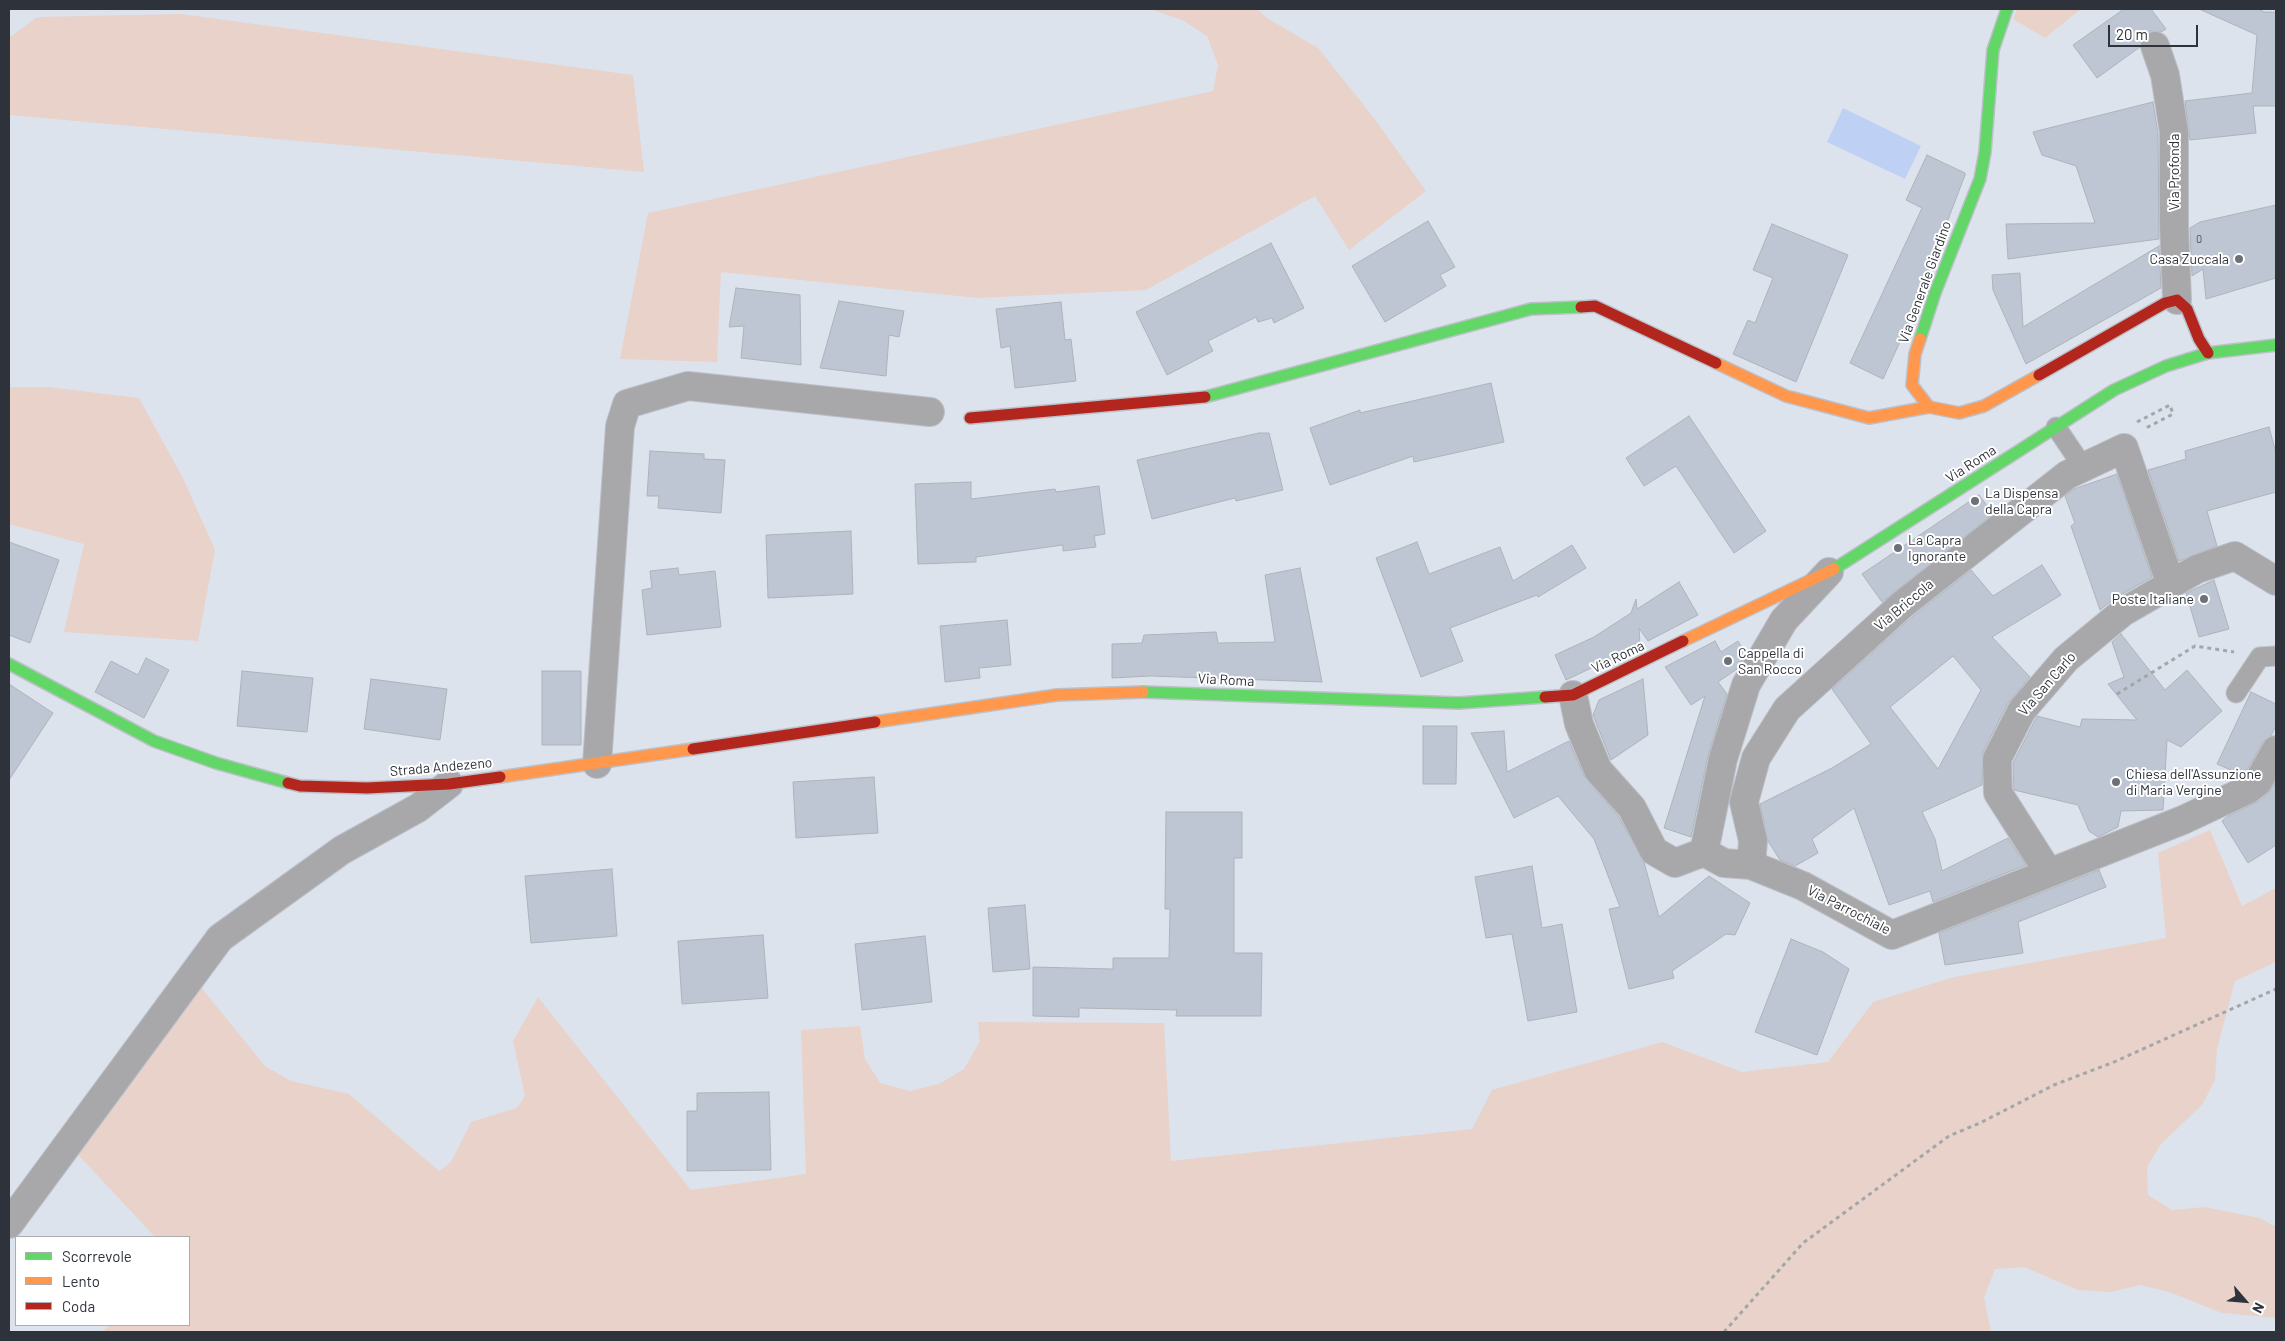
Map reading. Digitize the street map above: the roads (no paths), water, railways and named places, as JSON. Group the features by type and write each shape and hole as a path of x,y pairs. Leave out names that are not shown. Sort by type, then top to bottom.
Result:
{"street":[{"name":"Via Generale Giardino","path":"1929,407 1912,385 1914,354 1935,293 1980,179 1985,152 1993,50 2007,9"},
{"name":"Via Profonda","path":"2155,46 2165,76 2174,132 2174,224 2177,300"},
{"path":"970,418 1213,396 1531,309 1595,306 1786,396 1869,418 1929,407 1959,413 1984,406 2165,303 2177,300 2187,309 2199,339 2208,353"},
{"name":"Via Roma","path":"897,720 1066,694 1150,692 1459,704 1573,695 1623,672 1716,622 1829,572 2114,390 2166,366 2208,353 2254,346 2276,345"},
{"path":"597,764 620,426 627,404 688,386 930,412"},
{"name":"Via Briccola","path":"1751,865 1753,841 1744,802 1756,758 1787,709 1903,604 2067,475 2125,443 2170,582"},
{"name":"Via San Carlo","path":"2049,873 1998,792 1997,759 2022,710 2066,658 2123,612 2170,582 2197,569 2235,556 2276,581"},
{"path":"1573,695 1579,724 1598,770 1632,808 1654,851 1675,863 1704,852 1722,759 1746,685 1784,620 1829,572"},
{"name":"Strada Andezeno","path":"9,664 154,741 216,763 300,786 367,788 449,784 897,720"},
{"name":"Via Parrochiale","path":"1704,852 1724,863 1751,865 1803,886 1892,935 2183,820 2249,789 2258,782 2276,750"},
{"path":"9,1224 220,938 342,850 418,808 449,784"}],"lane":[{"path":"2056,427 2075,455"},
{"path":"2236,693 2268,656"}],"water":[{"path":"1843,108 1921,146 1905,179 1827,142"}],"place":[{"name":"Casa Zuccala","path":"2239,259"},
{"name":"La Dispensa della Capra","path":"1975,501"},
{"name":"La Capra Ignorante","path":"1898,548"},
{"name":"Poste Italiane","path":"2204,599"},
{"name":"Cappella di San Rocco","path":"1728,661"},
{"name":"Chiesa dell'Assunzione di Maria Vergine","path":"2116,782"}]}
